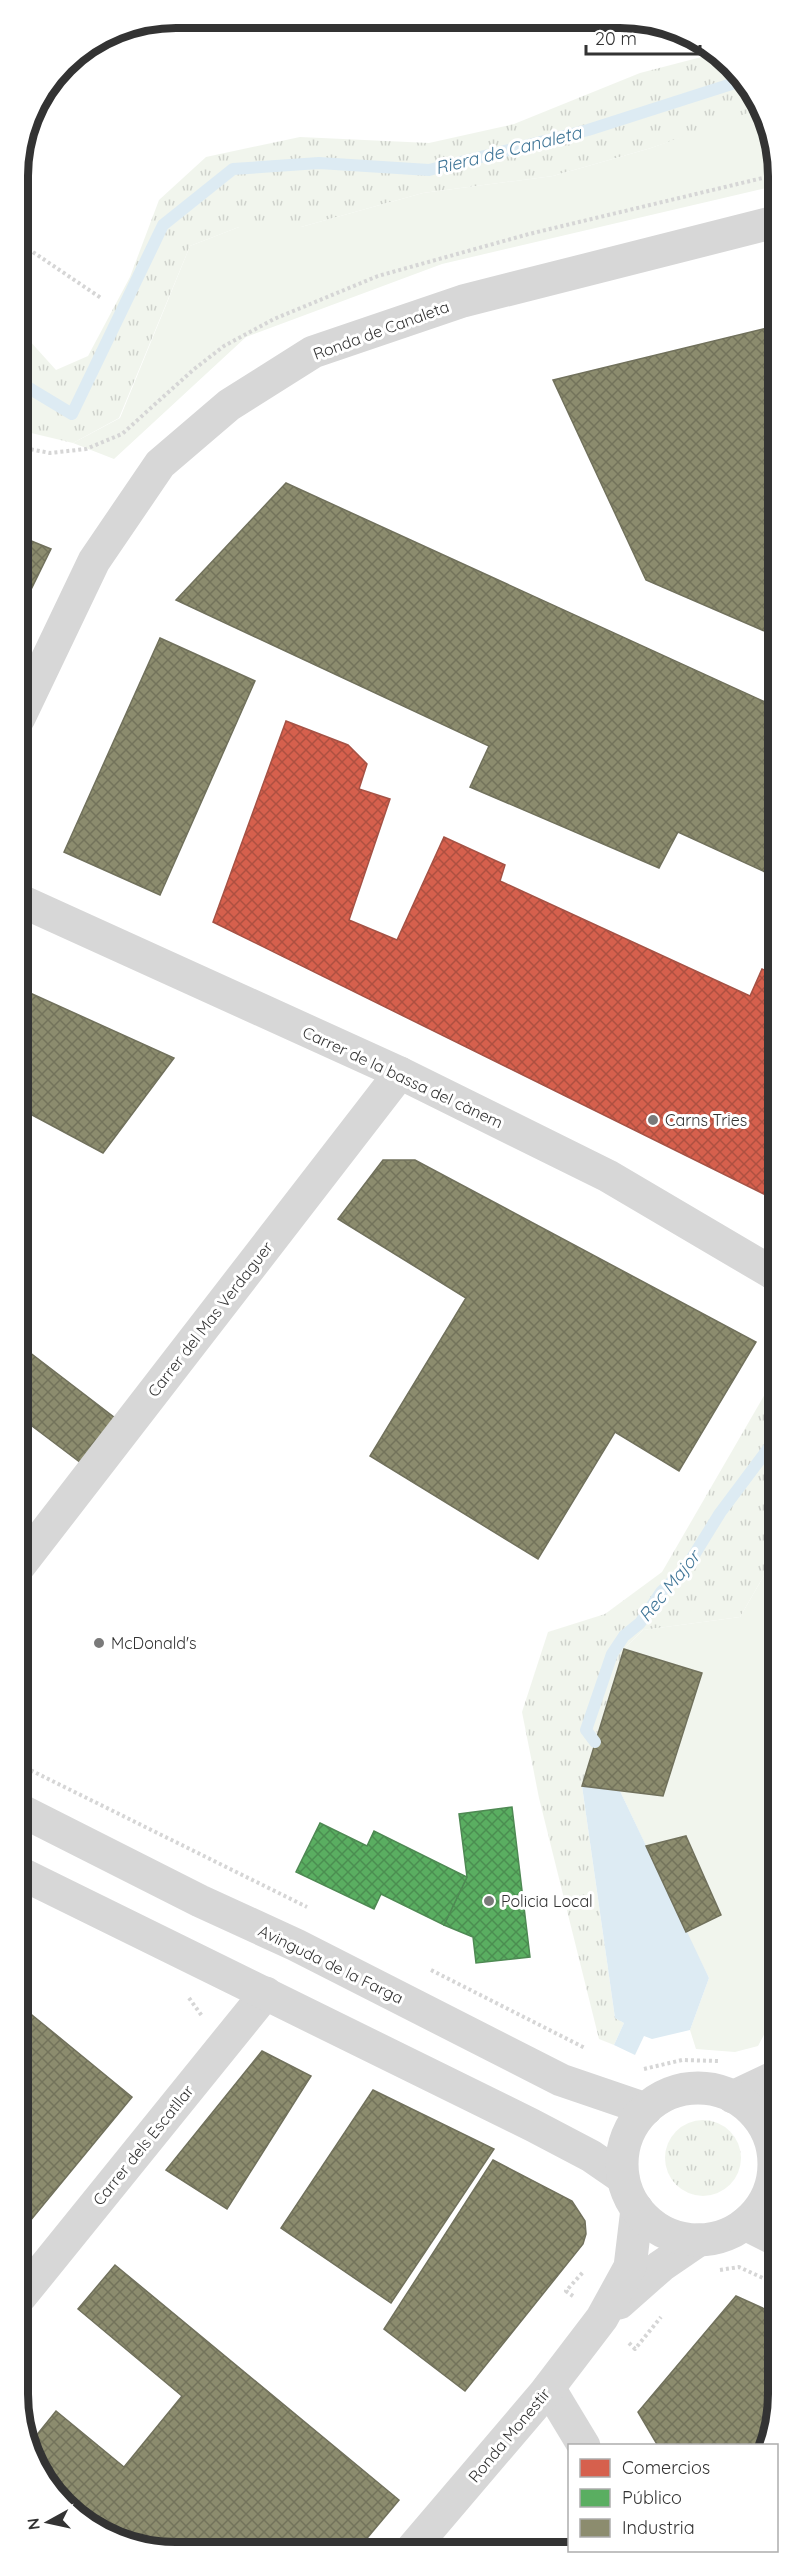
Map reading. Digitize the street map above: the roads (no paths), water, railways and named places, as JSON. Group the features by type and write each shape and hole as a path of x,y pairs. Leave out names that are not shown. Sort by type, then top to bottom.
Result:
{"street":[{"name":"Ronda de Canaleta","path":"29,698 94,561 160,464 229,405 313,352 463,300 768,224"},
{"name":"Carrer de la bassa del cànem","path":"29,904 400,1073 608,1176 768,1270"},
{"name":"Carrer del Mas Verdaguer","path":"28,1553 400,1073"},
{"name":"Avinguda de la Farga","path":"28,1814 200,1901 296,1945 561,2080 646,2109"},
{"path":"28,1877 532,2125 591,2156 623,2178"},
{"name":"Carrer dels Escatllar","path":"28,2287 266,1993"},
{"path":"733,2097 767,2081"},
{"path":"767,2116 752,2111 733,2097 716,2090 697,2088 679,2091 661,2098 646,2109 628,2133 623,2155 623,2178 637,2210 654,2226 676,2236 699,2240 731,2233 745,2224 762,2205 767,2195"},
{"name":"Ronda Monestir","path":"418,2542 549,2388 602,2318 630,2268 637,2210"},
{"path":"745,2224 767,2235"},
{"name":"Ronda Monestir","path":"602,2318 661,2266 699,2240"},
{"path":"549,2388 583,2444"}],"waterway":[{"name":"Riera de Canaleta","path":"29,388 72,414 163,225 233,169 319,163 429,170 588,130 734,83"},
{"name":"Rec Major","path":"595,1742 586,1730 612,1654 624,1636 640,1623 661,1592 686,1568 720,1513 767,1450"}],"place":[{"name":"Carns Tries","path":"653,1120"},
{"name":"McDonald's","path":"99,1643"},
{"name":"Policia Local","path":"489,1901"}]}
